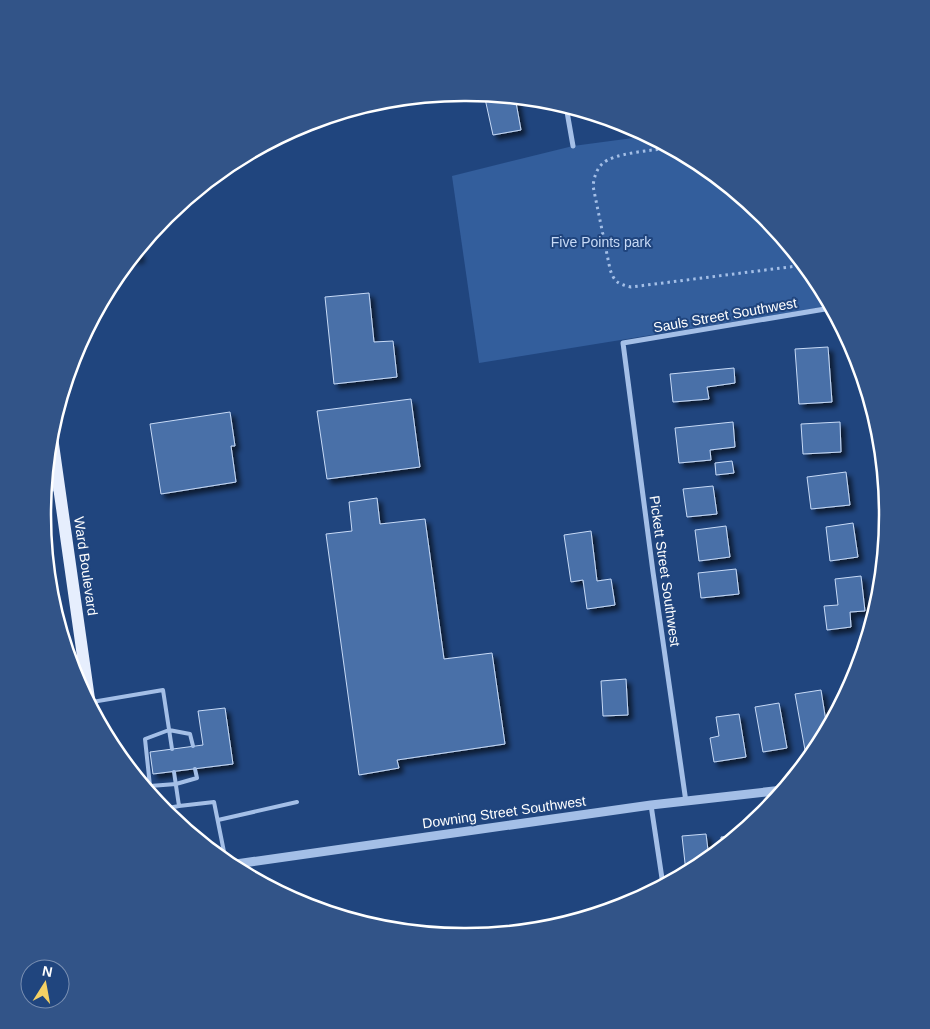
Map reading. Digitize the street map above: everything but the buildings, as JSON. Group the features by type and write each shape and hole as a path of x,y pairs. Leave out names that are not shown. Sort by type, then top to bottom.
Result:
{"main road":[{"name":"Ward Boulevard","path":"55,458 87,681"}],"street":[{"path":"567,114 573,146"},
{"name":"Sauls Street Southwest","path":"623,343 824,309"},
{"name":"Pickett Street Southwest","path":"623,343 686,802"},
{"path":"52,489 60,488"},
{"name":"Downing Street Southwest","path":"242,863 651,805 772,791"},
{"path":"651,805 662,878"}],"lane":[{"path":"97,703 163,690 172,749"},
{"path":"150,781 145,739 169,730 190,734 193,746"},
{"path":"153,786 176,784 197,778 196,769"},
{"path":"174,772 179,806"},
{"path":"172,807 214,802 224,851"},
{"path":"218,820 297,802"}],"path":[{"path":"660,150 608,159 600,165 595,176 593,186 613,278 620,284 631,287 796,267"}],"green space":[{"name":"Five Points park","path":"636,138 695,170 738,203 758,222 793,263 823,307 479,363 452,176 573,146"}]}
